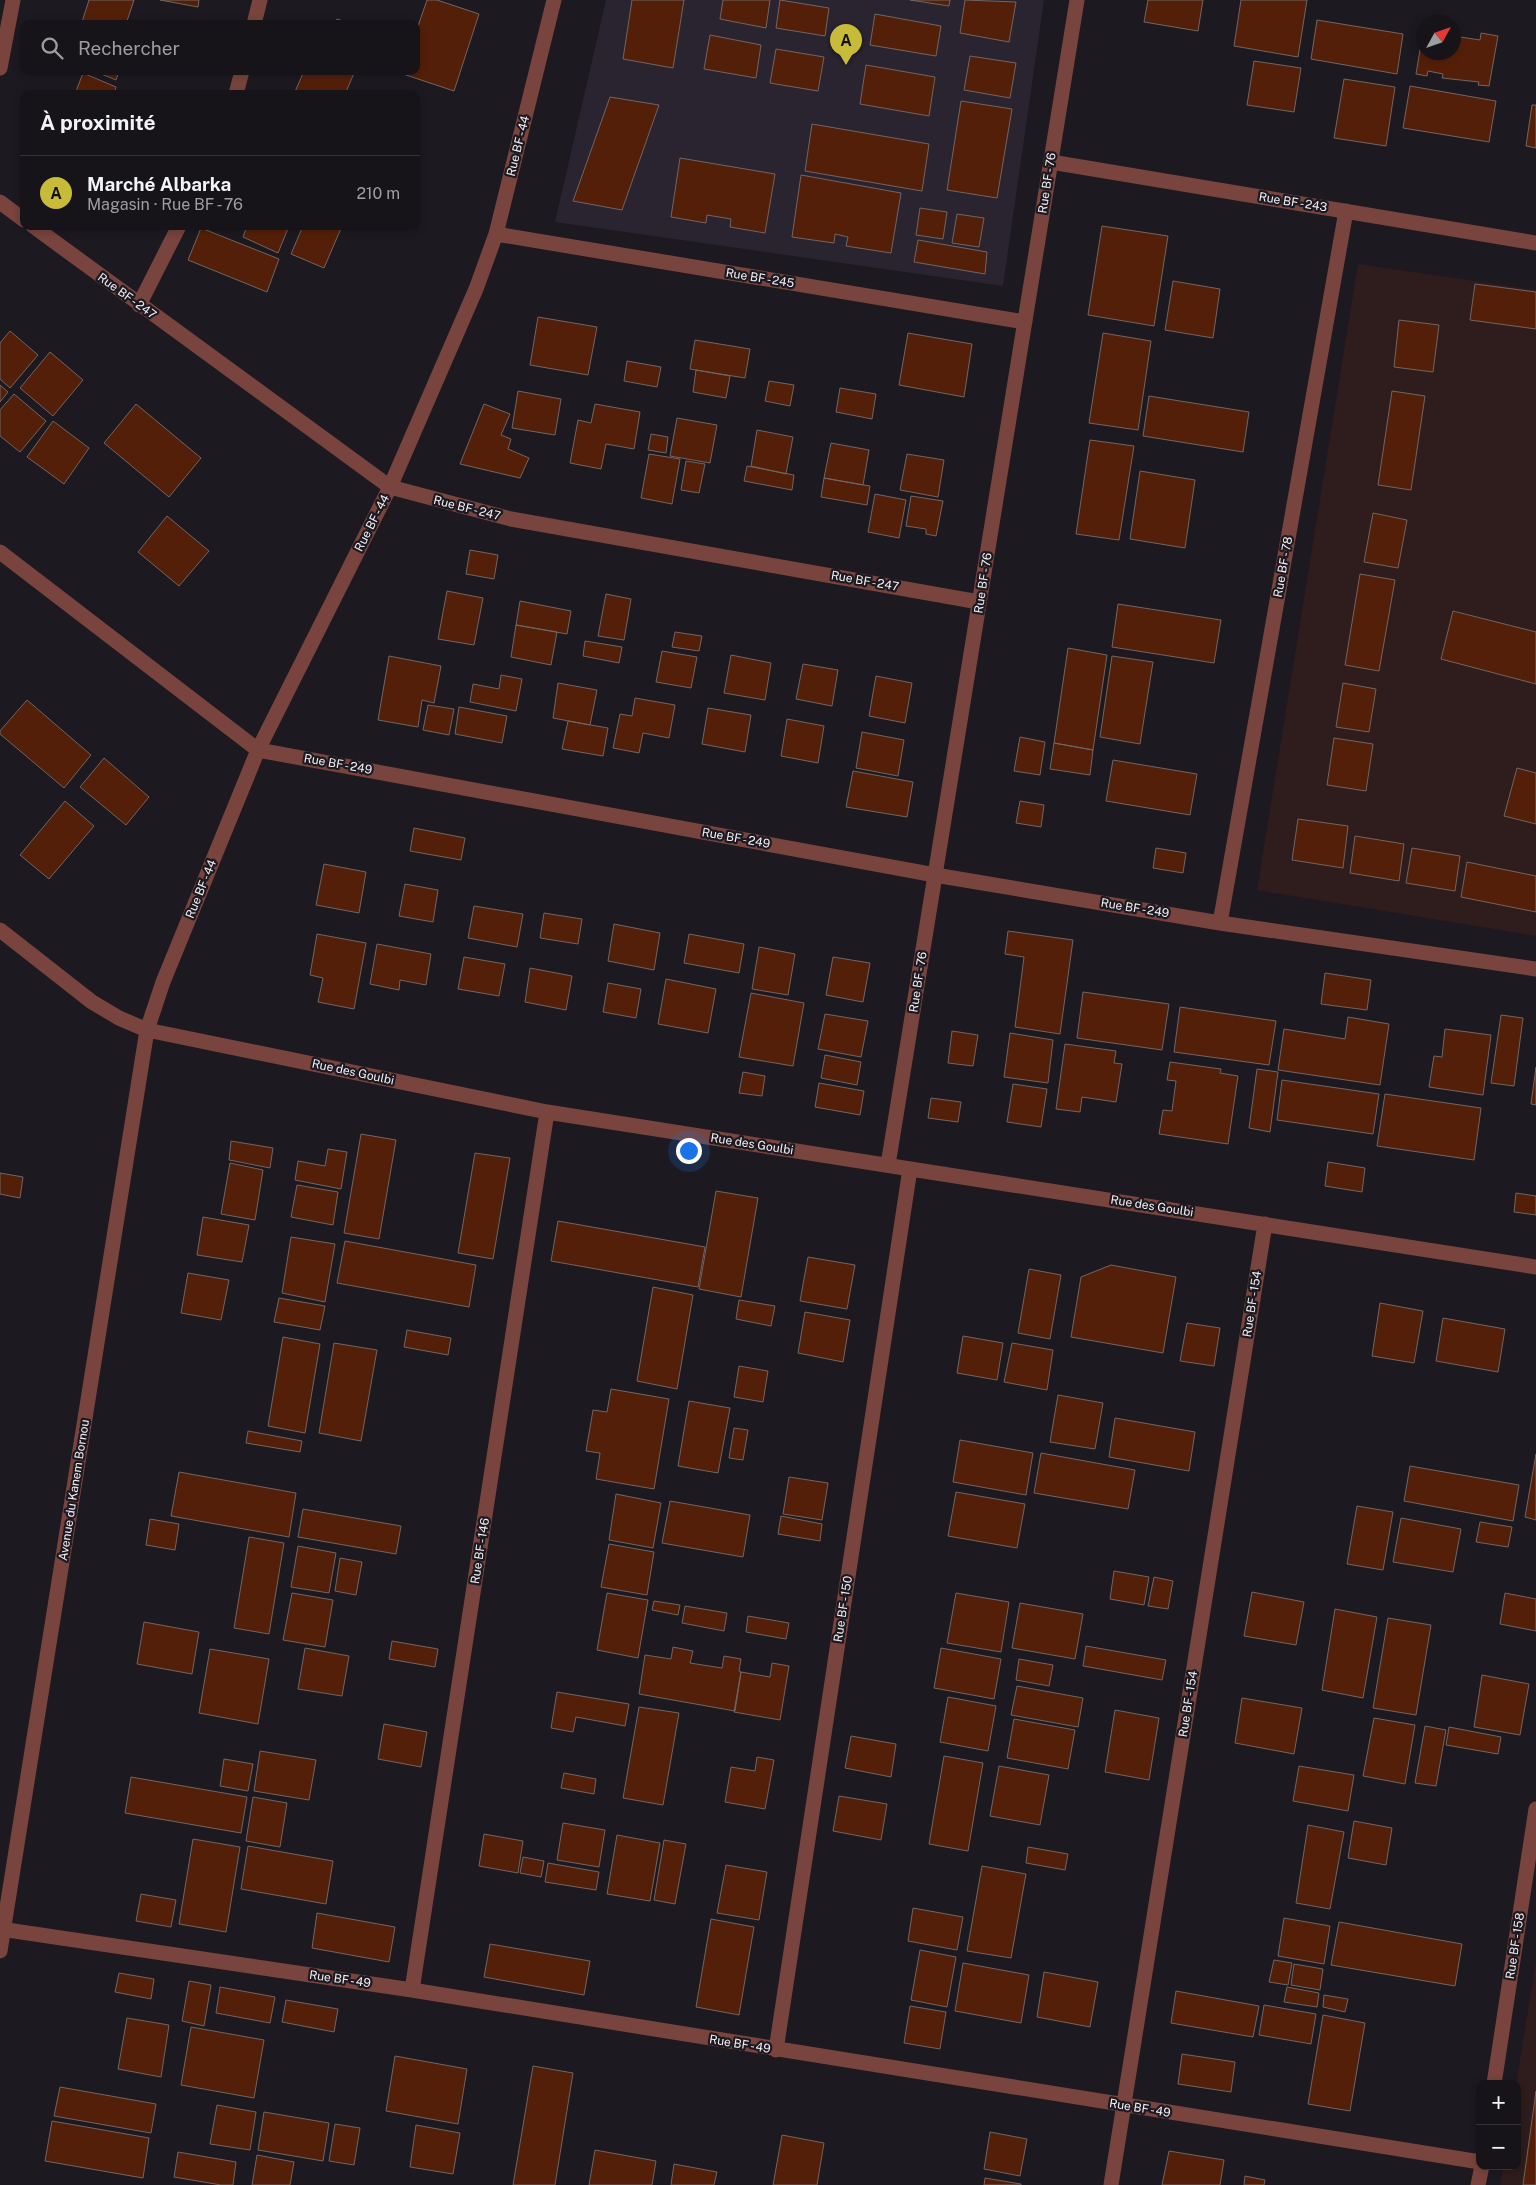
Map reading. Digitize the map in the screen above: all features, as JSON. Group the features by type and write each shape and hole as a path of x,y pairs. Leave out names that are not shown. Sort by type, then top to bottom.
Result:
{"street":[{"path":"0,68 13,0"},
{"path":"255,20 260,0"},
{"name":"Rue BF - 44","path":"147,1030 163,982 258,750 390,487 476,289 496,234 554,0"},
{"name":"Rue BF - 76","path":"888,1165 1077,0"},
{"path":"237,90 241,75"},
{"name":"Rue BF - 243","path":"1051,162 1536,242"},
{"path":"0,202 20,217"},
{"name":"Rue BF - 78","path":"1220,922 1346,210"},
{"name":"Rue BF - 247","path":"38,230 390,487 447,504 511,519 980,602"},
{"path":"139,305 177,230"},
{"name":"Rue BF - 245","path":"496,234 1025,322"},
{"name":"Rue BF - 249","path":"0,552 258,750 935,875 1220,922 1536,969"},
{"name":"Rue des Goulbi","path":"0,930 92,1002 119,1018 147,1030 547,1112 1536,1267"},
{"name":"Avenue du Kanem Bornou","path":"0,1951 147,1030"},
{"name":"Rue BF - 146","path":"412,1990 547,1112"},
{"name":"Rue BF - 150","path":"776,2050 910,1169"},
{"name":"Rue BF - 154","path":"1111,2185 1265,1224"},
{"name":"Rue BF - 158","path":"1495,2080 1536,1809"},
{"name":"Rue BF - 49","path":"2,1929 412,1990 1476,2161"},
{"path":"1478,2185 1481,2170"}],"shaded area":[{"path":"606,0 1044,0 1003,286 555,222"},
{"path":"1358,264 1536,290 1536,936 1257,890"},
{"path":"1536,1962 1536,2185 1500,2185 1502,2170 1521,2170 1521,2080 1517,2080"}],"building":[{"path":"89,0 134,0 127,20 83,20"},
{"path":"160,0 199,0 198,7"},
{"path":"427,0 437,0 479,14 454,91 406,75 420,75 420,20"},
{"path":"632,0 684,0 673,68 623,59"},
{"path":"723,0 770,0 766,28 720,19"},
{"path":"780,0 829,8 825,36 776,28"},
{"path":"910,0 950,0 949,6"},
{"path":"965,0 1016,2 1009,42 960,33"},
{"path":"1148,0 1203,0 1198,31 1144,22"},
{"path":"1241,0 1307,0 1298,57 1234,46"},
{"path":"875,14 941,26 936,56 870,45"},
{"path":"1317,20 1403,34 1397,74 1311,59"},
{"path":"1481,33 1498,36 1489,86 1478,85 1479,82 1442,78 1443,74 1428,71 1427,76 1416,74 1418,60 1461,60 1461,37 1480,40"},
{"path":"710,35 761,45 756,78 704,69"},
{"path":"776,49 824,57 818,91 770,83"},
{"path":"970,56 1016,63 1010,98 964,90"},
{"path":"1254,61 1301,68 1294,112 1247,105"},
{"path":"866,65 935,77 929,116 860,104"},
{"path":"82,75 88,75 116,87 115,90 77,90"},
{"path":"104,75 118,75 116,80"},
{"path":"302,75 353,75 347,90 296,90"},
{"path":"1344,79 1395,87 1386,146 1334,138"},
{"path":"1410,86 1496,101 1489,142 1403,128"},
{"path":"610,97 659,105 622,210 573,201"},
{"path":"961,101 1012,109 997,198 947,190"},
{"path":"1532,105 1536,105 1536,148 1526,146"},
{"path":"812,124 929,144 922,191 805,171"},
{"path":"680,158 775,174 765,233 730,227 731,219 707,215 706,223 671,217"},
{"path":"801,175 901,193 891,253 846,246 848,237 835,234 834,243 792,237"},
{"path":"920,208 947,212 943,239 916,235"},
{"path":"957,214 984,218 979,247 952,243"},
{"path":"1102,226 1168,236 1154,326 1088,315"},
{"path":"200,230 206,230 279,259 267,292 188,260"},
{"path":"246,230 287,230 278,253 243,237"},
{"path":"301,230 340,230 324,268 291,254"},
{"path":"918,240 987,252 985,274 914,262"},
{"path":"1173,281 1220,289 1213,338 1165,330"},
{"path":"1475,284 1536,292 1536,329 1470,320"},
{"path":"538,317 597,327 588,375 530,365"},
{"path":"1399,320 1439,325 1433,372 1394,367"},
{"path":"10,331 38,355 10,388 0,379 0,343"},
{"path":"908,333 972,344 964,397 899,385"},
{"path":"1103,333 1151,341 1138,430 1089,423"},
{"path":"695,340 750,349 745,378 690,369"},
{"path":"50,352 83,380 53,416 20,388"},
{"path":"627,361 661,367 657,387 624,381"},
{"path":"696,370 730,376 726,398 693,392"},
{"path":"769,381 794,385 790,406 765,401"},
{"path":"0,385 8,392 0,402"},
{"path":"840,388 876,394 872,419 836,412"},
{"path":"518,391 561,399 555,435 512,428"},
{"path":"1392,391 1425,396 1411,490 1378,485"},
{"path":"14,394 46,421 20,452 0,436 0,410"},
{"path":"1149,396 1249,412 1243,452 1143,436"},
{"path":"136,404 201,458 169,497 104,443"},
{"path":"484,404 510,414 501,435 511,439 508,449 529,458 520,478 460,464"},
{"path":"595,404 640,412 634,449 606,444 601,469 570,463 578,420 591,423"},
{"path":"677,418 717,425 710,463 670,456"},
{"path":"53,421 89,448 64,484 27,457"},
{"path":"757,430 793,437 786,474 751,466"},
{"path":"651,434 668,437 666,453 648,450"},
{"path":"1090,440 1134,446 1119,540 1076,534"},
{"path":"831,443 869,450 863,485 824,478"},
{"path":"649,454 680,459 672,504 641,498"},
{"path":"907,454 944,460 938,497 900,490"},
{"path":"686,461 705,464 699,493 681,490"},
{"path":"747,466 794,475 792,490 744,481"},
{"path":"1140,471 1195,480 1185,548 1130,539"},
{"path":"824,478 870,486 867,505 821,497"},
{"path":"875,494 906,500 899,538 868,532"},
{"path":"911,496 943,501 936,536 926,534 926,529 906,526"},
{"path":"1373,513 1407,520 1398,568 1364,562"},
{"path":"167,516 209,551 179,586 138,552"},
{"path":"470,550 498,555 494,579 466,574"},
{"path":"1360,574 1395,580 1379,671 1345,665"},
{"path":"447,591 483,598 474,645 438,639"},
{"path":"606,594 631,599 624,640 598,636"},
{"path":"520,601 571,611 567,634 516,625"},
{"path":"1118,604 1221,620 1214,663 1112,647"},
{"path":"1453,611 1536,632 1536,684 1441,659"},
{"path":"516,625 557,632 551,665 511,657"},
{"path":"675,632 702,636 699,651 672,647"},
{"path":"585,641 622,647 619,663 583,656"},
{"path":"1068,648 1107,655 1093,750 1054,743"},
{"path":"662,651 697,657 691,688 656,682"},
{"path":"731,655 771,663 765,700 724,693"},
{"path":"389,656 441,666 434,703 422,700 418,727 378,720"},
{"path":"1112,656 1153,662 1140,744 1100,737"},
{"path":"803,664 838,670 832,706 796,699"},
{"path":"501,675 522,679 516,711 470,702 473,684 499,689"},
{"path":"876,676 912,683 905,723 869,716"},
{"path":"558,683 597,690 590,725 553,718"},
{"path":"1343,683 1376,689 1369,732 1336,727"},
{"path":"635,698 675,705 669,738 643,733 639,753 613,748 620,714 632,716"},
{"path":"27,700 91,755 64,788 0,734 0,731"},
{"path":"428,705 454,709 449,735 423,730"},
{"path":"459,707 507,716 502,743 455,734"},
{"path":"708,708 751,715 745,752 702,744"},
{"path":"787,719 824,726 818,763 781,756"},
{"path":"568,721 608,728 603,756 562,749"},
{"path":"862,732 904,740 898,776 856,768"},
{"path":"1020,737 1045,742 1040,775 1014,771"},
{"path":"1334,738 1373,744 1366,791 1327,785"},
{"path":"1054,743 1093,750 1090,775 1050,769"},
{"path":"104,758 149,797 126,825 80,787"},
{"path":"1113,760 1197,774 1190,815 1106,801"},
{"path":"1517,768 1536,773 1536,824 1504,816"},
{"path":"853,771 913,782 907,817 846,807"},
{"path":"65,801 94,826 49,879 20,855"},
{"path":"1020,801 1044,805 1041,827 1016,823"},
{"path":"1298,819 1348,826 1343,868 1292,860"},
{"path":"414,828 465,838 461,860 410,851"},
{"path":"1355,836 1404,844 1399,881 1350,873"},
{"path":"1156,848 1186,853 1183,873 1153,868"},
{"path":"1412,848 1460,856 1455,891 1406,883"},
{"path":"1467,862 1536,876 1536,912 1461,897"},
{"path":"324,864 366,872 359,913 316,905"},
{"path":"405,884 438,890 433,922 399,916"},
{"path":"474,906 523,914 517,947 468,938"},
{"path":"544,913 582,919 578,944 540,938"},
{"path":"614,924 660,933 654,970 608,961"},
{"path":"1008,931 1073,940 1060,1034 1015,1027 1024,957 1005,954"},
{"path":"317,934 366,943 354,1009 318,1002 323,978 310,975"},
{"path":"689,934 744,944 739,973 684,963"},
{"path":"377,944 431,954 426,985 400,980 399,990 370,984"},
{"path":"759,947 795,954 788,995 752,989"},
{"path":"464,957 505,964 499,996 458,989"},
{"path":"833,957 870,963 863,1002 826,995"},
{"path":"530,968 572,976 566,1010 525,1002"},
{"path":"1325,973 1371,980 1367,1010 1321,1004"},
{"path":"666,979 716,989 708,1033 658,1024"},
{"path":"608,983 641,989 636,1018 603,1012"},
{"path":"1083,992 1169,1004 1162,1050 1077,1038"},
{"path":"751,993 804,1003 793,1066 739,1057"},
{"path":"1180,1007 1276,1021 1269,1065 1174,1052"},
{"path":"825,1014 868,1021 861,1057 818,1049"},
{"path":"1501,1015 1523,1018 1514,1086 1491,1083"},
{"path":"1348,1017 1389,1024 1380,1085 1278,1070 1284,1029 1345,1039"},
{"path":"1445,1029 1491,1035 1483,1095 1429,1087 1434,1056 1442,1057"},
{"path":"952,1031 978,1035 973,1066 948,1063"},
{"path":"1010,1033 1053,1040 1048,1083 1004,1077"},
{"path":"1065,1044 1116,1051 1114,1063 1122,1064 1116,1102 1082,1097 1080,1112 1056,1109"},
{"path":"825,1055 861,1062 857,1085 821,1078"},
{"path":"1170,1062 1221,1069 1220,1073 1238,1076 1228,1144 1159,1134 1163,1110 1172,1111 1176,1081 1167,1080"},
{"path":"1536,1067 1536,1105 1531,1104"},
{"path":"1257,1069 1278,1072 1270,1132 1249,1128"},
{"path":"743,1072 765,1076 762,1096 739,1093"},
{"path":"1282,1080 1379,1094 1373,1134 1277,1120"},
{"path":"819,1083 864,1091 860,1115 815,1107"},
{"path":"1013,1084 1047,1089 1041,1127 1007,1122"},
{"path":"1385,1094 1481,1108 1474,1160 1377,1146"},
{"path":"931,1098 961,1102 958,1122 928,1118"},
{"path":"361,1134 396,1140 379,1239 344,1233"},
{"path":"231,1141 273,1148 270,1168 229,1160"},
{"path":"328,1149 347,1152 341,1189 295,1180 298,1161 325,1166"},
{"path":"475,1153 510,1158 493,1259 458,1253"},
{"path":"1328,1162 1365,1168 1362,1192 1325,1186"},
{"path":"230,1163 263,1170 255,1220 221,1214"},
{"path":"0,1173 23,1177 20,1198 0,1194"},
{"path":"297,1185 338,1192 333,1225 291,1217"},
{"path":"716,1191 758,1198 741,1297 699,1289"},
{"path":"1516,1193 1536,1196 1536,1215 1514,1212"},
{"path":"203,1217 249,1225 242,1262 197,1255"},
{"path":"558,1221 705,1247 698,1287 551,1261"},
{"path":"291,1237 335,1244 325,1302 282,1293"},
{"path":"345,1241 476,1265 469,1307 337,1283"},
{"path":"808,1257 855,1265 847,1309 800,1301"},
{"path":"1111,1265 1176,1277 1163,1353 1071,1337 1081,1277"},
{"path":"1029,1269 1061,1275 1050,1339 1018,1333"},
{"path":"188,1273 229,1280 221,1320 181,1313"},
{"path":"653,1287 693,1295 677,1389 637,1381"},
{"path":"279,1298 325,1306 320,1330 274,1322"},
{"path":"739,1300 775,1306 771,1326 736,1319"},
{"path":"1380,1303 1423,1311 1414,1363 1372,1356"},
{"path":"805,1312 850,1320 843,1362 798,1353"},
{"path":"1443,1318 1505,1329 1498,1372 1436,1361"},
{"path":"1187,1323 1220,1328 1214,1366 1180,1361"},
{"path":"407,1330 451,1338 448,1355 404,1347"},
{"path":"963,1336 1003,1343 997,1380 957,1373"},
{"path":"283,1337 320,1344 305,1433 268,1426"},
{"path":"334,1343 377,1350 361,1441 319,1433"},
{"path":"1012,1343 1053,1350 1047,1390 1004,1382"},
{"path":"739,1366 768,1371 763,1402 734,1397"},
{"path":"611,1389 669,1399 654,1489 596,1479 600,1453 586,1451 593,1410 607,1412"},
{"path":"1058,1395 1103,1403 1095,1449 1050,1442"},
{"path":"689,1401 730,1408 718,1473 678,1466"},
{"path":"1115,1418 1195,1432 1189,1471 1109,1457"},
{"path":"734,1428 748,1430 743,1460 729,1458"},
{"path":"248,1431 302,1441 300,1452 246,1443"},
{"path":"960,1440 1033,1453 1026,1495 953,1482"},
{"path":"1041,1453 1135,1470 1128,1509 1034,1493"},
{"path":"1536,1454 1536,1520 1525,1517"},
{"path":"1410,1466 1519,1485 1513,1521 1404,1501"},
{"path":"179,1472 296,1493 289,1537 171,1516"},
{"path":"789,1477 828,1483 822,1520 783,1514"},
{"path":"956,1492 1025,1504 1017,1548 948,1536"},
{"path":"616,1494 661,1503 653,1548 609,1540"},
{"path":"670,1501 750,1515 743,1557 662,1543"},
{"path":"1357,1506 1393,1512 1383,1570 1347,1564"},
{"path":"303,1509 401,1526 396,1554 298,1537"},
{"path":"781,1516 822,1524 820,1541 778,1534"},
{"path":"1401,1518 1461,1529 1453,1572 1393,1562"},
{"path":"150,1519 179,1524 175,1550 146,1545"},
{"path":"1480,1522 1512,1527 1508,1547 1476,1542"},
{"path":"249,1537 284,1543 269,1634 234,1628"},
{"path":"609,1544 654,1552 647,1595 601,1587"},
{"path":"298,1546 336,1553 329,1593 291,1587"},
{"path":"340,1558 362,1562 356,1595 335,1591"},
{"path":"1114,1571 1149,1577 1144,1605 1110,1599"},
{"path":"1154,1577 1173,1581 1168,1609 1148,1606"},
{"path":"1252,1592 1304,1602 1296,1645 1244,1636"},
{"path":"292,1593 333,1600 325,1647 283,1640"},
{"path":"607,1593 648,1600 638,1658 597,1650"},
{"path":"956,1593 1009,1602 1001,1652 947,1643"},
{"path":"1505,1593 1536,1599 1536,1631 1500,1624"},
{"path":"654,1601 680,1605 678,1615 652,1610"},
{"path":"1020,1603 1083,1614 1075,1659 1012,1648"},
{"path":"685,1606 727,1613 724,1631 682,1623"},
{"path":"1335,1609 1377,1617 1363,1698 1322,1690"},
{"path":"748,1616 789,1623 786,1639 746,1632"},
{"path":"1388,1618 1431,1625 1416,1715 1373,1708"},
{"path":"144,1622 199,1632 192,1674 137,1664"},
{"path":"392,1641 438,1649 435,1667 389,1659"},
{"path":"1086,1646 1166,1660 1162,1680 1083,1666"},
{"path":"673,1647 693,1651 690,1663 722,1668 724,1656 741,1659 735,1711 639,1694 645,1655 671,1659"},
{"path":"305,1648 349,1656 342,1696 298,1689"},
{"path":"941,1648 1001,1659 994,1699 934,1688"},
{"path":"210,1649 269,1659 258,1724 199,1713"},
{"path":"1019,1659 1053,1665 1049,1686 1016,1680"},
{"path":"772,1663 789,1666 780,1720 734,1712 741,1672 770,1677"},
{"path":"1482,1675 1529,1684 1520,1735 1474,1727"},
{"path":"1017,1686 1083,1698 1078,1727 1011,1715"},
{"path":"557,1692 629,1704 625,1726 576,1717 573,1732 551,1728"},
{"path":"948,1697 996,1706 988,1751 940,1742"},
{"path":"1242,1698 1302,1708 1294,1754 1235,1743"},
{"path":"639,1707 679,1713 663,1805 623,1798"},
{"path":"1115,1710 1159,1718 1149,1780 1105,1772"},
{"path":"1374,1718 1415,1725 1405,1784 1363,1776"},
{"path":"1014,1719 1075,1730 1068,1769 1007,1758"},
{"path":"384,1724 427,1732 421,1767 378,1759"},
{"path":"1425,1726 1446,1730 1436,1786 1415,1783"},
{"path":"1449,1727 1501,1737 1498,1754 1446,1745"},
{"path":"851,1736 896,1744 891,1777 845,1768"},
{"path":"260,1751 316,1760 309,1800 254,1791"},
{"path":"944,1756 983,1763 968,1851 929,1844"},
{"path":"757,1757 774,1760 765,1809 725,1802 731,1767 755,1771"},
{"path":"224,1759 253,1764 248,1791 220,1786"},
{"path":"999,1766 1049,1775 1040,1825 990,1816"},
{"path":"1299,1766 1354,1775 1348,1811 1293,1801"},
{"path":"564,1773 596,1779 594,1794 561,1788"},
{"path":"131,1777 247,1797 241,1833 125,1813"},
{"path":"839,1796 887,1804 881,1840 833,1831"},
{"path":"253,1797 287,1803 280,1847 246,1841"},
{"path":"1354,1821 1392,1828 1386,1865 1348,1858"},
{"path":"563,1823 605,1830 599,1867 557,1860"},
{"path":"1308,1825 1344,1832 1330,1909 1296,1903"},
{"path":"484,1834 523,1841 518,1873 479,1866"},
{"path":"617,1835 660,1843 650,1901 607,1894"},
{"path":"193,1839 240,1847 226,1932 179,1924"},
{"path":"664,1840 686,1844 675,1904 654,1900"},
{"path":"248,1846 333,1861 326,1904 241,1889"},
{"path":"1028,1847 1068,1854 1065,1870 1026,1863"},
{"path":"523,1857 544,1861 541,1877 520,1873"},
{"path":"548,1863 599,1872 596,1890 545,1882"},
{"path":"726,1865 767,1872 759,1920 717,1913"},
{"path":"982,1866 1026,1874 1011,1958 967,1951"},
{"path":"141,1894 176,1900 171,1927 136,1921"},
{"path":"913,1908 963,1917 957,1950 908,1941"},
{"path":"317,1913 395,1927 389,1962 312,1948"},
{"path":"1284,1918 1330,1926 1324,1964 1278,1956"},
{"path":"711,1919 754,1927 739,2015 696,2007"},
{"path":"1339,1922 1462,1944 1455,1986 1331,1965"},
{"path":"490,1944 590,1961 584,1995 484,1977"},
{"path":"920,1950 956,1957 947,2007 911,2000"},
{"path":"1274,1960 1292,1963 1288,1985 1269,1982"},
{"path":"963,1963 1029,1975 1021,2023 955,2011"},
{"path":"1294,1964 1323,1969 1320,1990 1291,1985"},
{"path":"1044,1972 1098,1982 1090,2027 1037,2017"},
{"path":"119,1973 154,1979 151,1999 115,1992"},
{"path":"189,1981 211,1985 204,2026 182,2021"},
{"path":"220,1987 275,1997 270,2023 216,2013"},
{"path":"1287,1987 1319,1993 1317,2007 1284,2002"},
{"path":"1176,1991 1259,2006 1253,2037 1171,2023"},
{"path":"1324,1995 1348,1999 1345,2012 1323,2007"},
{"path":"286,2000 338,2009 334,2032 282,2022"},
{"path":"1264,2005 1316,2014 1311,2044 1259,2035"},
{"path":"910,2006 946,2012 940,2049 904,2043"},
{"path":"1323,2015 1365,2023 1350,2111 1308,2104"},
{"path":"127,2018 169,2025 161,2077 118,2069"},
{"path":"191,2027 264,2040 254,2098 181,2085"},
{"path":"1182,2054 1235,2062 1231,2092 1178,2084"},
{"path":"395,2056 467,2069 458,2124 386,2111"},
{"path":"533,2066 573,2073 555,2185 513,2185"},
{"path":"60,2087 156,2104 151,2133 54,2116"},
{"path":"1536,2091 1536,2185 1523,2185"},
{"path":"217,2105 256,2112 250,2150 210,2144"},
{"path":"264,2112 329,2123 323,2161 258,2150"},
{"path":"52,2121 149,2138 143,2178 45,2161"},
{"path":"335,2124 360,2128 354,2165 329,2161"},
{"path":"416,2125 460,2133 453,2174 410,2167"},
{"path":"990,2132 1027,2139 1020,2176 984,2169"},
{"path":"782,2135 824,2143 817,2185 773,2185"},
{"path":"595,2150 656,2161 652,2185 589,2185"},
{"path":"1169,2151 1224,2160 1220,2185 1162,2185"},
{"path":"178,2152 236,2162 233,2185 221,2185 174,2177"},
{"path":"257,2155 294,2162 290,2185 252,2185"},
{"path":"674,2164 717,2172 714,2185 671,2185"},
{"path":"1245,2176 1265,2180 1264,2185 1244,2185"},
{"path":"985,2178 1021,2184 1021,2185 984,2185"}],"place":[{"name":"Marché Albarka","path":"846,65"}]}
